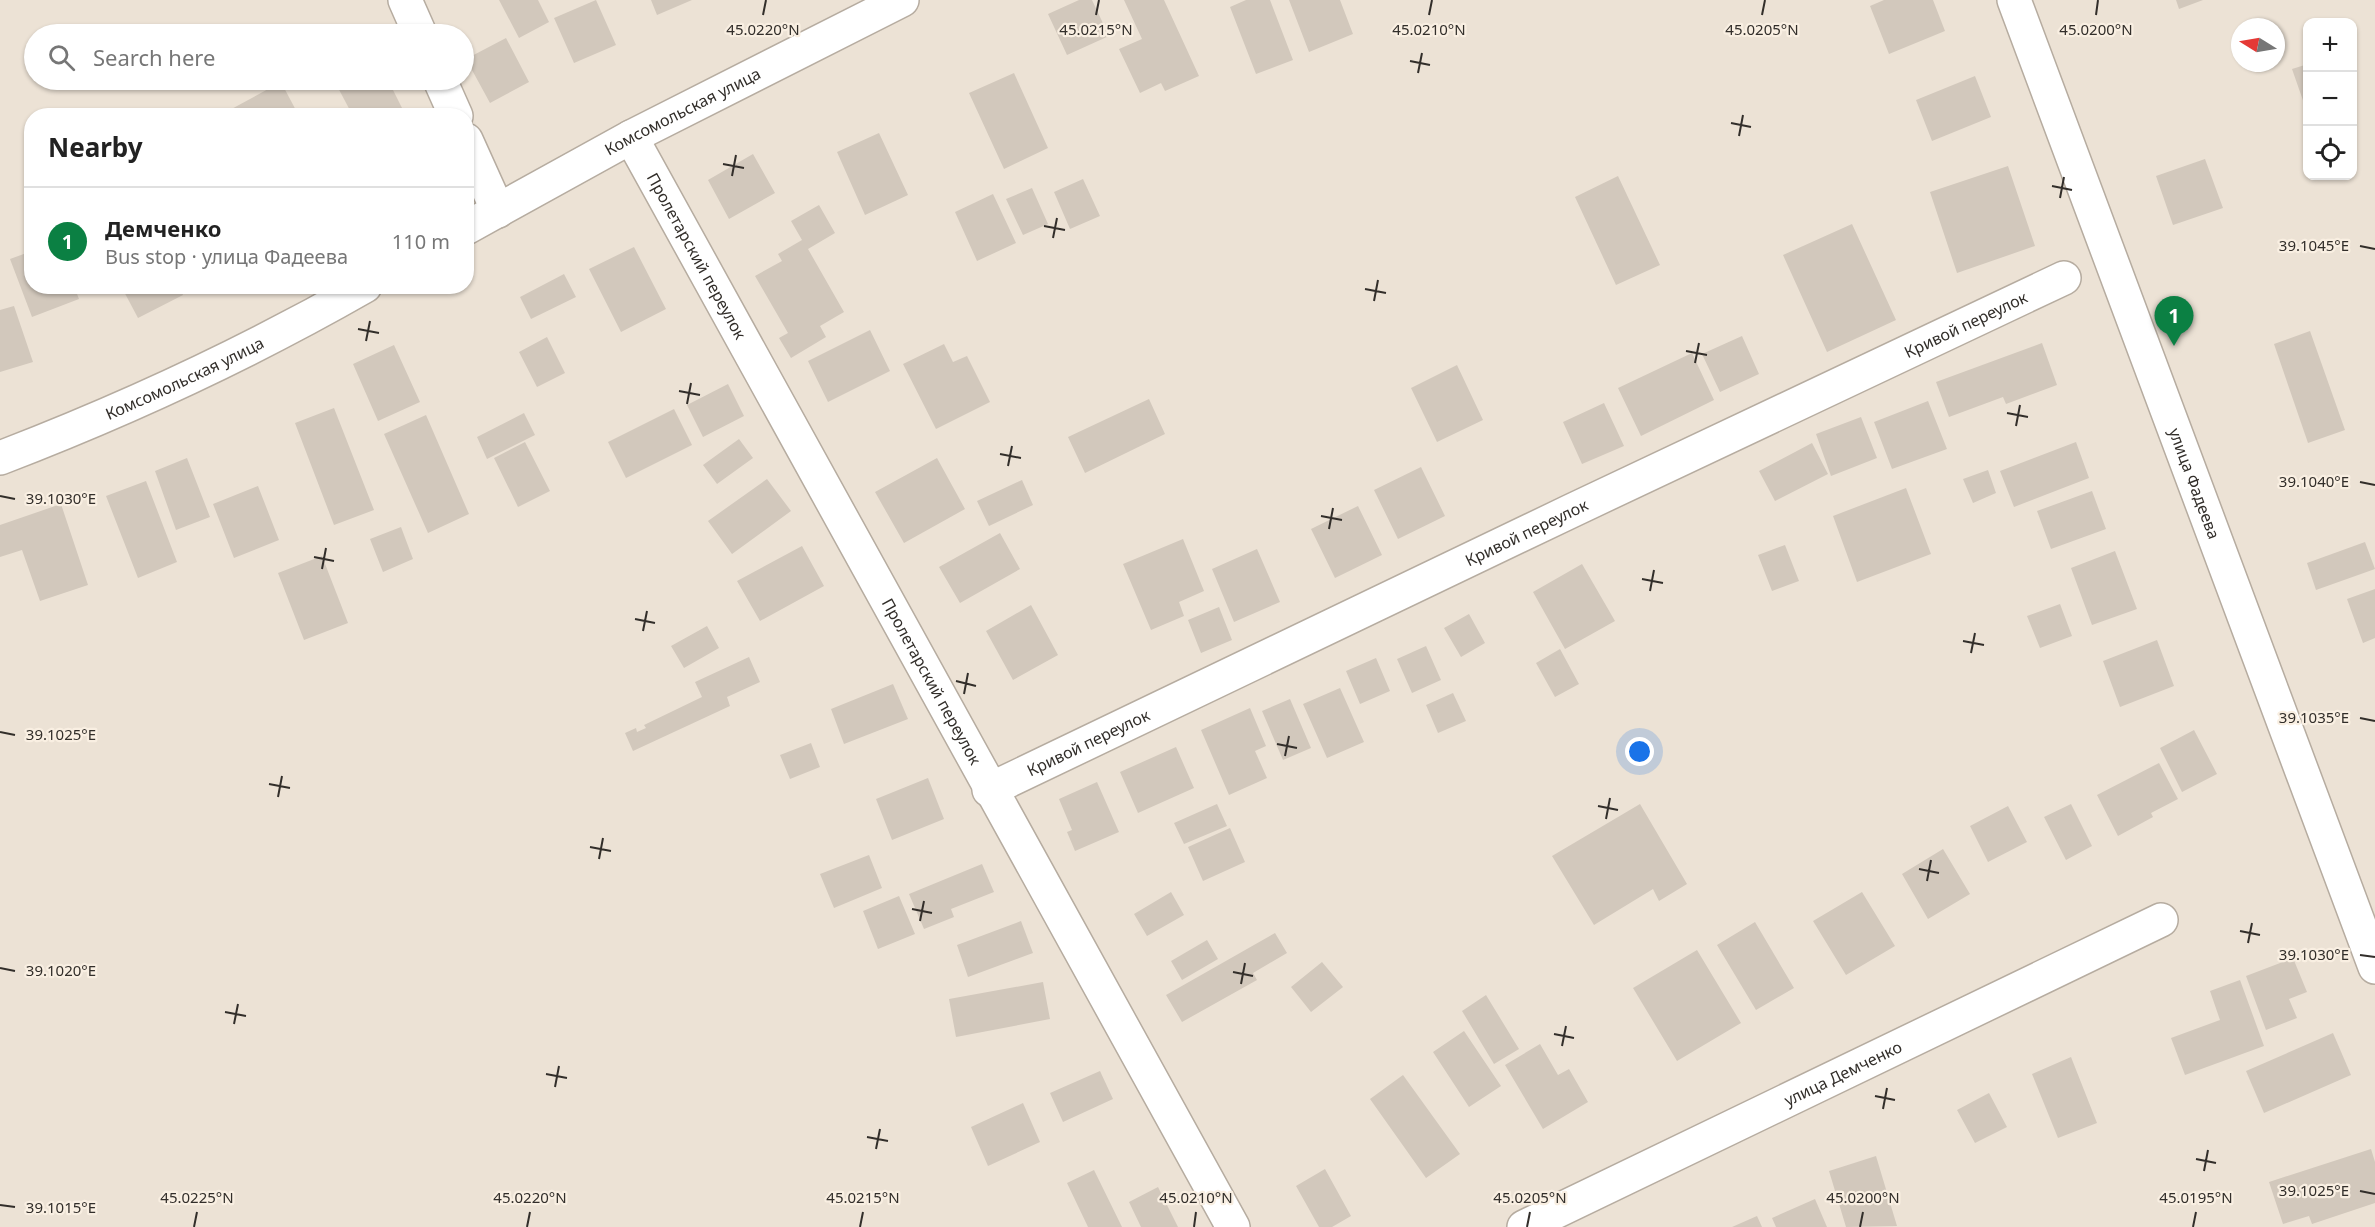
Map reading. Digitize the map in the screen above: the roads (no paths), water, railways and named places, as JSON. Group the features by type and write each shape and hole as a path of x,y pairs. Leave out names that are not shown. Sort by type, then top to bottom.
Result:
{"street":[{"path":"405,0 416,24"},
{"name":"Комсомольская улица","path":"474,224 631,137 902,0"},
{"name":"улица Фадеева","path":"2014,0 2375,967"},
{"path":"444,90 452,108"},
{"name":"Пролетарский переулок","path":"631,137 989,790 1233,1227"},
{"path":"474,158 498,211"},
{"name":"Кривой переулок","path":"989,790 2064,278"},
{"name":"Комсомольская улица","path":"0,458 92,422 298,325 351,294"},
{"name":"улица Демченко","path":"1524,1227 2161,920"}],"place":[{"name":"Демченко","path":"2174,346"}]}
